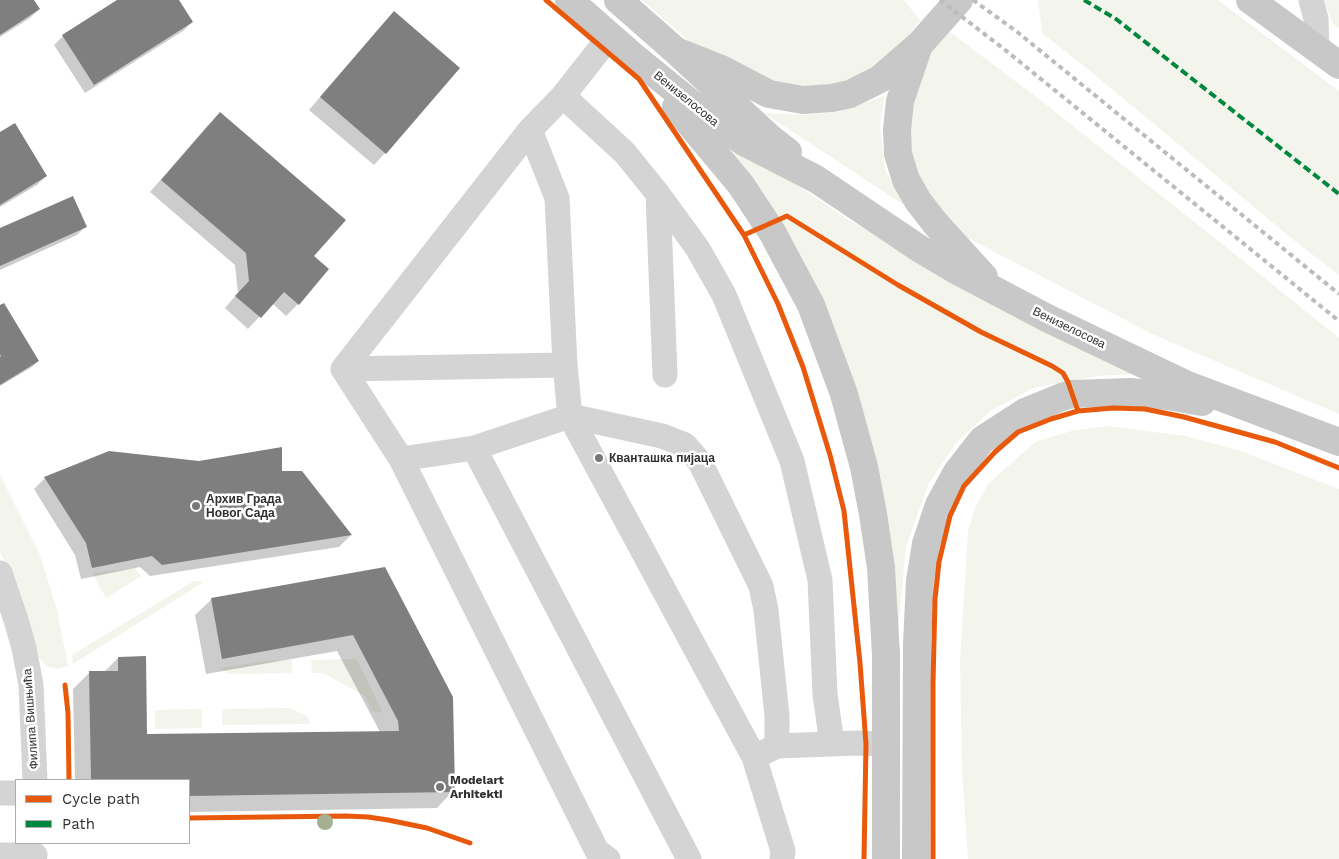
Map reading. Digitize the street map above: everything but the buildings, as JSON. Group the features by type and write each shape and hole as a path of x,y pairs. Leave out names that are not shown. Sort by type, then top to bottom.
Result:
{"main road":[{"name":"Венизелосова","path":"569,0 633,56 708,117 744,142 816,179 920,249 954,269 1048,318 1185,384 1339,442"},
{"name":"Венизелосова","path":"618,0 816,179"},
{"path":"676,51 768,94 803,100 832,98 850,94 880,80 920,44 959,0"},
{"path":"1260,3 1339,65"},
{"path":"920,44 900,101 897,130 898,154 906,180 918,201 935,223 998,292"},
{"path":"633,56 741,185 768,225 811,305 844,394 864,466 881,568 886,655 886,859"},
{"path":"916,859 917,643 920,581 926,544 939,505 957,472 982,440 1024,412 1072,394 1131,392 1260,412"}],"street":[{"path":"1311,0 1316,19 1317,49"},
{"path":"343,368 530,130 563,96 610,36"},
{"path":"563,96 625,153 698,249 724,295 792,461 820,580 825,694 832,744"},
{"path":"530,130 557,198 565,365 570,416 754,757 780,856"},
{"path":"658,194 665,375"},
{"path":"343,368 565,365"},
{"path":"343,368 401,460 597,851 608,859"},
{"path":"401,460 474,448 570,416 662,436 685,445 700,462 761,586 766,610 777,716 777,746"},
{"path":"474,448 689,859"},
{"name":"Филипа Вишњића","path":"0,573 22,638 31,685 35,779"},
{"path":"754,757 777,746 857,743 887,744"},
{"path":"0,793 15,793"},
{"path":"0,855 35,852"}],"shaded area":[{"path":"642,0 904,0 920,20 895,53 840,90 780,87 691,43"},
{"path":"1038,0 1218,0 1339,91 1339,275 1296,242 1042,33"},
{"path":"1323,0 1339,0 1339,28 1333,24"},
{"path":"946,29 1039,99 1339,338 1339,414 1152,334 966,237 934,205 904,146 906,107 926,54"},
{"path":"884,96 880,125 885,170 904,205 764,113 804,115 838,112"},
{"path":"727,145 768,165 847,219 1133,374 1097,376 1033,388 989,412 956,443 929,483 906,547 898,631 872,460"},
{"path":"1108,426 1185,436 1238,450 1339,489 1339,859 968,859 962,770 960,661 968,531 975,508 988,484 1035,442 1071,431"},
{"path":"0,475 40,555 57,610 68,666 57,669 46,666 39,658 7,566 0,552"},
{"path":"135,568 141,576 106,598 92,573"},
{"path":"194,581 204,582 73,664 72,655"},
{"path":"357,659 383,713 372,711 365,696 323,673 312,673 311,660"},
{"path":"292,660 292,673 229,674 219,668 267,661"},
{"path":"290,708 308,717 310,724 222,725 222,709"},
{"path":"202,709 202,728 155,729 155,710"}],"railway":[{"path":"940,0 1004,49 1339,321"},
{"path":"973,0 1016,31 1339,294"}],"marked path":[{"path":"1084,0 1116,19 1339,194"}],"cycle path":[{"path":"546,0 639,79 744,235 787,216 898,285 981,332 1063,373 1078,411"},
{"path":"744,235 778,304 803,367 830,455 844,511 860,663 866,744 864,859"},
{"path":"933,859 933,683 935,599 939,562 950,516 964,486 995,452 1018,432 1078,411 1113,408 1145,409 1184,417 1275,442 1339,468"},
{"path":"65,685 68,713 69,779"},
{"path":"190,818 368,817 427,828 470,843"}],"place":[{"name":"Кванташка пијаца","path":"599,458"},
{"name":"Архив Града Новог Сада","path":"196,506"},
{"name":"Modelart Arhitekti","path":"440,787"}]}
